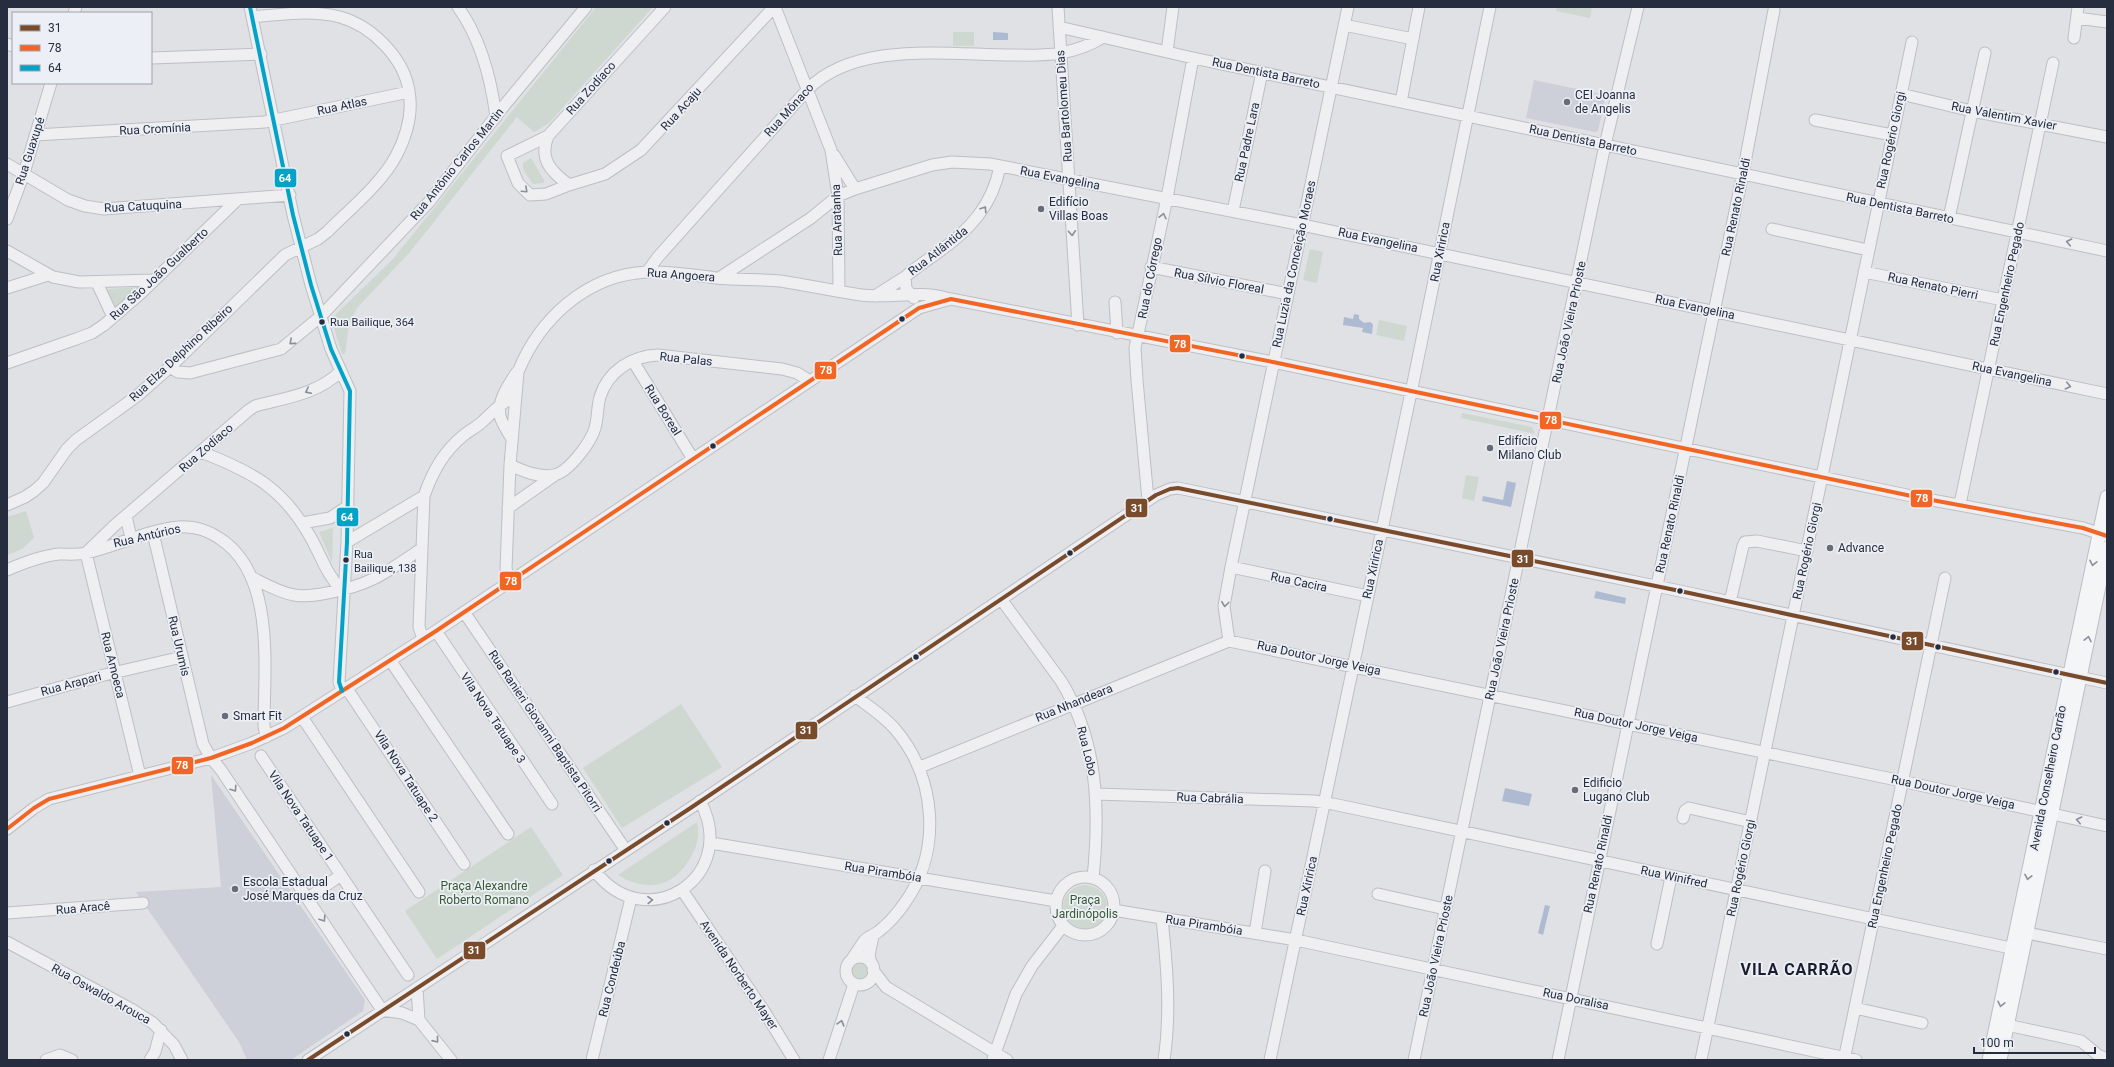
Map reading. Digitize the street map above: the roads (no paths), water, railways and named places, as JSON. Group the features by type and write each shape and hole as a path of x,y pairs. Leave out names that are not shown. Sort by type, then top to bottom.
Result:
{"main road":[{"name":"Avenida Conselheiro Carrão","path":"1990,1060 2018,950 2047,813 2103,535 2107,497"},
{"name":"Avenida Conselheiro Carrão","path":"2074,676 2107,548"},
{"name":"Avenida Conselheiro Carrão","path":"2000,1060 2007,1025 2018,950 2027,933 2047,813"}],"street":[{"path":"458,7 479,44 494,95 496,117"},
{"name":"Rua Antônio Carlos Martin","path":"170,367 178,372 190,373 282,350 321,316 429,202 586,7"},
{"name":"Rua Zodíaco","path":"507,156 548,136 665,7"},
{"name":"Rua Aratanha","path":"775,7 831,150 855,189"},
{"name":"Rua Acaju","path":"507,156 518,183 530,195 546,194 605,174 641,150 775,7"},
{"name":"Rua Bartolomeu Dias","path":"1058,7 1078,325"},
{"path":"1167,52 1173,7"},
{"name":"Rua Luzia da Conceição Moraes","path":"1229,641 1224,606 1231,567 1330,87 1348,7"},
{"path":"1401,102 1419,7"},
{"name":"Rua Xiririca","path":"1270,1060 1354,666 1490,7"},
{"name":"Rua João Vieira Prioste","path":"1414,1060 1605,145 1638,7"},
{"name":"Rua Renato Rinaldi","path":"1558,1060 1743,174 1774,10"},
{"path":"345,690 339,682 347,542 351,396 349,386 331,349 301,246 251,12 328,15 350,21 371,33 389,50 403,74 409,92"},
{"path":"2074,38 2077,12 2107,22"},
{"path":"1344,25 1413,39"},
{"name":"Rua Dentista Barreto","path":"1059,27 1193,58 1878,204 2018,231 2107,251"},
{"name":"Rua Mônaco","path":"647,272 658,256 816,80 830,72 859,59 876,56 925,54 1038,56 1061,54 1080,50 1103,38"},
{"name":"Rua Rogério Giorgi","path":"1701,1060 1912,42"},
{"path":"1949,218 1985,53"},
{"path":"152,58 261,54"},
{"name":"Rua do Córrego","path":"1148,500 1136,380 1135,348 1151,267 1167,198 1193,58"},
{"name":"Rua Engenheiro Pegado","path":"1960,504 2053,63"},
{"name":"Rua Padre Lara","path":"1233,211 1262,72"},
{"name":"Rua Guaxupé","path":"7,219 24,173 51,84"},
{"name":"Rua Atlas","path":"275,121 409,92"},
{"name":"Rua Elza Delphino Ribeiro","path":"7,505 34,491 76,440 137,396 170,367 285,255 318,239 327,232 375,183 395,158 405,138 408,125 409,92"},
{"name":"Rua Valentim Xavier","path":"1901,94 1972,111 2107,137"},
{"path":"1815,120 1892,136"},
{"name":"Rua Cromínia","path":"35,135 275,121"},
{"path":"548,136 545,144 546,159 553,172 569,186"},
{"name":"Rua Aratanha","path":"831,150 838,196 839,291"},
{"name":"Rua Evangelina","path":"719,278 811,218 838,196 855,189 932,165 952,162 1000,166 1440,253 2107,394"},
{"name":"Rua Catuquina","path":"7,164 68,200 85,206 104,209 290,195"},
{"name":"Rua Atlântida","path":"909,294 904,286 905,277 961,236 971,226 990,199 998,181 1000,166"},
{"name":"Rua São João Gualberto","path":"7,363 92,333 113,318 237,200"},
{"path":"1772,229 1868,250"},
{"path":"7,251 48,275 79,282 97,283 154,280"},
{"name":"Rua Sílvio Floreal","path":"1151,267 1288,294"},
{"name":"Rua Angoera","path":"510,581 506,568 510,465 518,372 524,358 544,327 574,298 601,282 617,277 647,272 779,281 874,296 909,294 932,299 951,299 1116,333 1273,362 1822,478 2083,528 2103,535"},
{"name":"Rua Renato Pierri","path":"1864,272 2003,300"},
{"path":"7,288 48,275"},
{"path":"874,296 905,277"},
{"path":"97,283 113,318"},
{"path":"909,294 915,298 919,308"},
{"path":"7,829 34,808 49,799 210,758 266,737 302,717 436,631 932,299"},
{"path":"1115,302 1116,333"},
{"name":"Rua Palas","path":"508,508 555,475 584,450 595,427 600,398 605,386 616,371 633,360 645,356 658,355 782,369 797,373 810,381"},
{"name":"Rua Boreal","path":"633,360 693,459"},
{"name":"Rua Zodíaco","path":"86,553 126,516 255,406 303,394 331,379 341,371"},
{"path":"512,439 502,419 501,404 507,387 518,372"},
{"path":"423,639 419,627 424,496 435,467 446,451 480,424 501,404 516,397"},
{"path":"480,424 514,418"},
{"path":"201,452 230,463 256,476 277,493 302,523 312,539 330,578 343,591"},
{"path":"510,465 540,475 555,475"},
{"path":"308,1060 1001,600 1148,500 1162,492 1178,488 1656,586 2107,683"},
{"path":"347,542 424,496"},
{"path":"302,523 330,518 348,506"},
{"path":"126,516 131,538"},
{"name":"Rua Antúrios","path":"7,570 45,557 86,553 131,538 178,527 197,528 206,531 226,543 235,551 251,577 258,595 263,622 264,726 266,737"},
{"name":"Rua Urumis","path":"153,533 204,744 210,758 221,770 382,1010"},
{"path":"1730,602 1745,542 1757,541 1807,551"},
{"path":"251,577 282,592 295,596 325,594 343,591 372,581 421,549"},
{"name":"Rua Amoeca","path":"86,553 140,776"},
{"name":"Rua Cacira","path":"1231,567 1368,596"},
{"path":"325,594 329,586 330,578"},
{"name":"Rua Engenheiro Pegado","path":"1844,1059 1945,578"},
{"name":"Rua Lobo","path":"1001,600 1048,661 1072,704 1086,742 1096,794 1097,833 1093,878"},
{"name":"Rua Ranieri Giovanni Baptista Pitorri","path":"464,612 625,849"},
{"name":"Vila Nova Tatuape 3","path":"436,631 552,804"},
{"name":"Rua Doutor Jorge Veiga","path":"1229,641 1490,694 2107,826"},
{"name":"Rua Nhandeara","path":"920,767 1229,641"},
{"name":"Rua Arapari","path":"7,702 114,673 182,657"},
{"path":"390,660 508,834"},
{"name":"Vila Nova Tatuape 2","path":"345,690 464,864"},
{"path":"855,696 895,729 920,767 928,800 930,832 924,867 919,878 904,904 885,926 864,941 847,965 846,972 848,979 858,984 886,987"},
{"path":"302,717 419,892"},
{"name":"Vila Nova Tatuape 1","path":"261,756 408,975"},
{"name":"Rua Cabrália","path":"1096,794 1325,803"},
{"path":"594,870 610,888 631,898 657,900 682,890 693,881 702,870 708,857 711,844 710,821 700,800"},
{"name":"Rua Winifred","path":"1325,803 2018,950"},
{"path":"1683,818 1685,811 1689,808 1751,822"},
{"name":"Rua Pirambóia","path":"711,844 1056,900"},
{"path":"1255,933 1265,871"},
{"path":"308,898 341,875"},
{"path":"1657,944 1670,877"},
{"path":"1080,878 1093,878 1099,881 1108,890 1113,903 1113,910 1108,923 1096,932 1082,934 1063,926 1057,911 1056,900 1062,888 1068,882 1080,878"},
{"name":"Avenida Norberto Mayer","path":"682,890 764,1011 794,1060"},
{"path":"1378,894 1446,909"},
{"name":"Rua Condeúba","path":"592,1060 631,898"},
{"name":"Rua Aracê","path":"7,913 143,903"},
{"name":"Rua Aracê","path":"7,910 23,912"},
{"name":"Rua Pirambóia","path":"1113,910 1296,940"},
{"path":"1162,919 1168,987 1167,1036 1164,1060"},
{"path":"994,1056 1009,1010 1023,981 1045,948 1063,926"},
{"path":"2027,933 2107,949"},
{"path":"858,984 870,980 872,967 869,955 873,936"},
{"name":"Rua Doralisa","path":"1296,940 1570,998 1844,1059 1856,1060"},
{"name":"Rua Oswaldo Arouca","path":"7,942 132,1009 161,1030 174,1044 182,1060"},
{"path":"852,959 863,958 872,967 886,987 994,1056 1007,1060"},
{"path":"829,1060 858,984"},
{"path":"417,988 419,1020"},
{"path":"1855,1008 1922,1023"},
{"path":"382,1010 402,1013 419,1020 452,1060"},
{"path":"2007,1025 2081,1041 2098,1055 2107,1059"},
{"path":"150,1060 155,1052 161,1030"},
{"path":"46,1060 60,1055 72,1060"}],"water":[{"path":"993,32 1008,33 1008,40 993,40"},
{"path":"1354,314 1359,315 1359,319 1364,323 1370,322 1373,324 1372,334 1362,332 1363,328 1343,325 1344,317 1353,319"},
{"path":"1507,481 1516,483 1511,507 1482,501 1483,496 1503,500"},
{"path":"1596,591 1626,598 1625,604 1594,598"},
{"path":"1505,788 1532,794 1529,806 1502,801"},
{"path":"1545,905 1550,906 1543,935 1538,933"}],"place":[{"name":"CEI Joanna de Angelis","path":"1567,102"},
{"name":"Edifício Villas Boas","path":"1041,209"},
{"name":"Rua Bailique, 364","path":"322,322"},
{"name":"Edifício Milano Club","path":"1490,448"},
{"name":"Advance","path":"1830,548"},
{"name":"Rua Bailique, 138","path":"346,560"},
{"name":"Smart Fit","path":"225,716"},
{"name":"Edificio Lugano Club","path":"1575,790"},
{"name":"Escola Estadual José Marques da Cruz","path":"235,889"}],"district":[{"name":"VILA CARRÃO","path":"1797,969"}],"park label":[{"name":"Praça Alexandre Roberto Romano","path":"484,893"},
{"name":"Praça Jardinópolis","path":"1085,907"}]}
